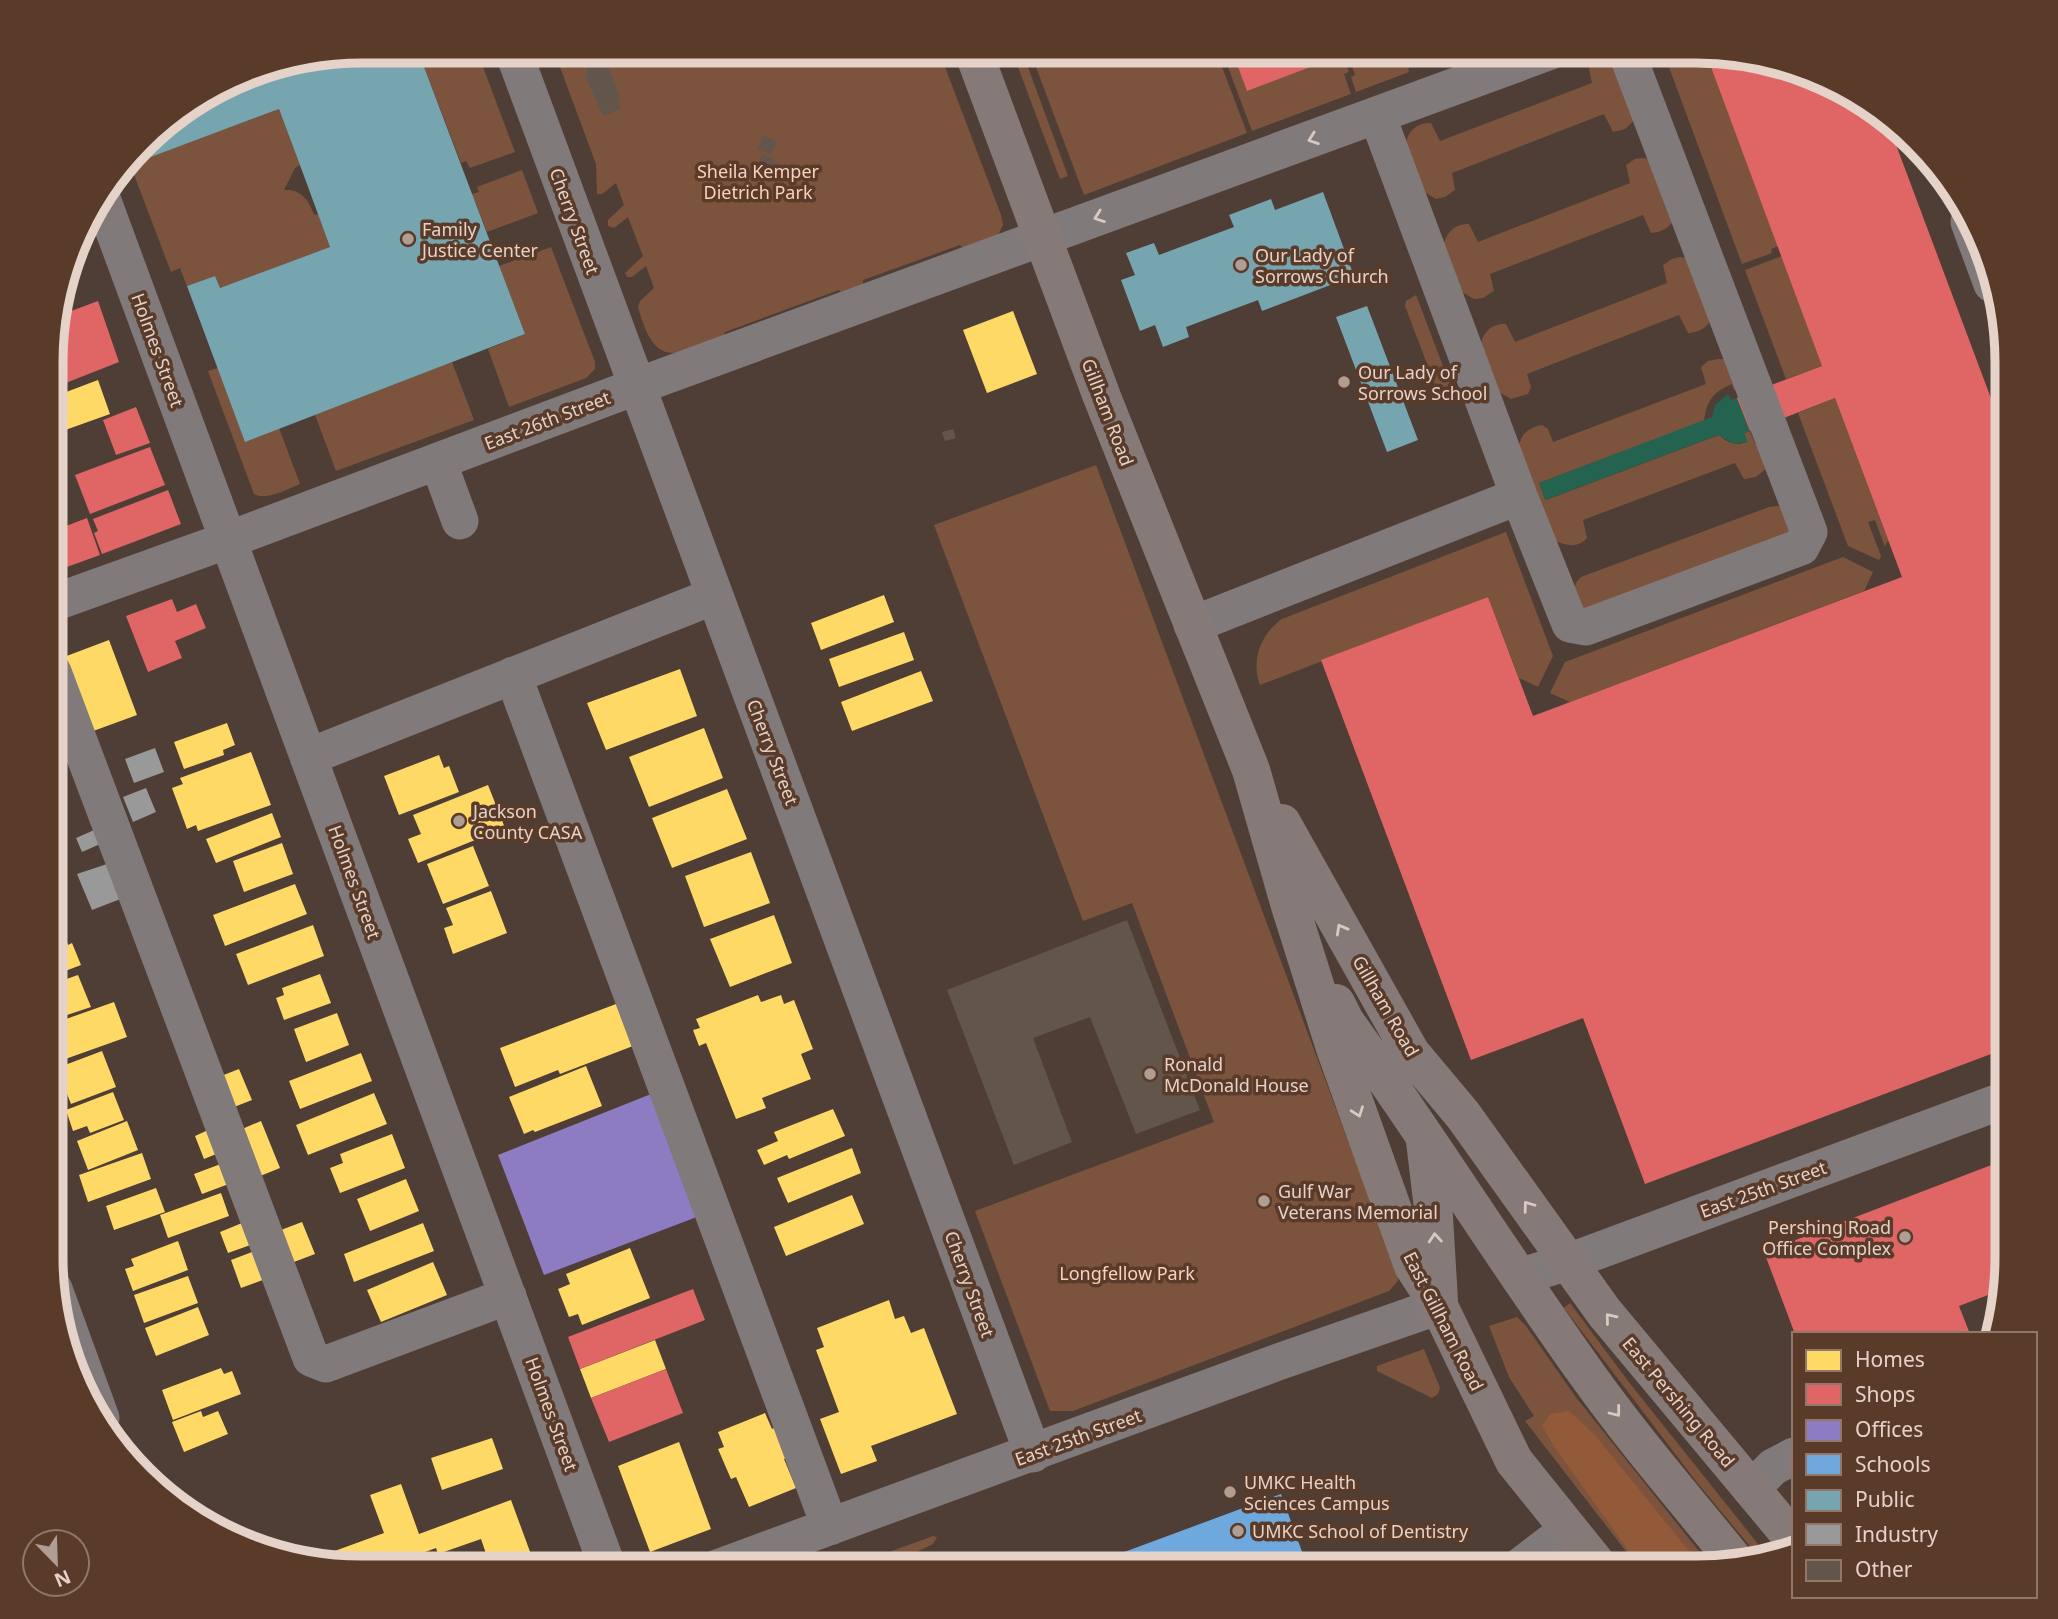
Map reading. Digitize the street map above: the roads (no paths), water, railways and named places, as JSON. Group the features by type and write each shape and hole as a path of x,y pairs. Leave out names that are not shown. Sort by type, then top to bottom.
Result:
{"main road":[{"name":"Gillham Road","path":"977,63 1097,385 1251,770 1335,1048"},
{"name":"Gillham Road","path":"1251,770 1411,1053 1462,1115 1568,1262"},
{"name":"Gillham Road","path":"1290,906 1345,1021 1423,1132 1519,1277"},
{"name":"East Gillham Road","path":"1335,1048 1413,1266 1439,1306 1514,1461 1591,1556"},
{"path":"1411,1053 1434,1217 1439,1306"},
{"name":"East Pershing Road","path":"1568,1262 1604,1312 1792,1539"},
{"path":"1519,1277 1588,1376 1730,1554"}],"street":[{"name":"Cherry Street","path":"517,63 635,387 856,972 1033,1454"},
{"name":"East 26th Street","path":"63,599 1518,63"},
{"path":"1377,115 1519,496 1570,624 1586,627 1801,547 1809,532 1631,63"},
{"name":"Holmes Street","path":"105,208 604,1556"},
{"path":"438,461 460,521"},
{"path":"1192,625 1519,496"},
{"path":"308,757 714,596"},
{"path":"513,675 830,1527"},
{"path":"63,699 311,1358 326,1364 508,1296"},
{"name":"East 25th Street","path":"1519,1277 1568,1262 1995,1104"},
{"name":"East 25th Street","path":"750,1556 1278,1362 1439,1306"},
{"path":"1751,1489 1773,1467 1792,1457"},
{"path":"1534,1556 1569,1529"}],"place":[{"name":"Family Justice Center","path":"408,239"},
{"name":"Our Lady of Sorrows Church","path":"1241,265"},
{"name":"Our Lady of Sorrows School","path":"1344,382"},
{"name":"Jackson County CASA","path":"459,821"},
{"name":"Ronald McDonald House","path":"1150,1074"},
{"name":"Gulf War Veterans Memorial","path":"1264,1201"},
{"name":"Pershing Road Office Complex","path":"1905,1237"},
{"name":"UMKC Health Sciences Campus","path":"1230,1492"},
{"name":"UMKC School of Dentistry","path":"1238,1531"}],"park label":[{"name":"Sheila Kemper Dietrich Park","path":"758,181"},
{"name":"Longfellow Park","path":"1127,1273"}]}
